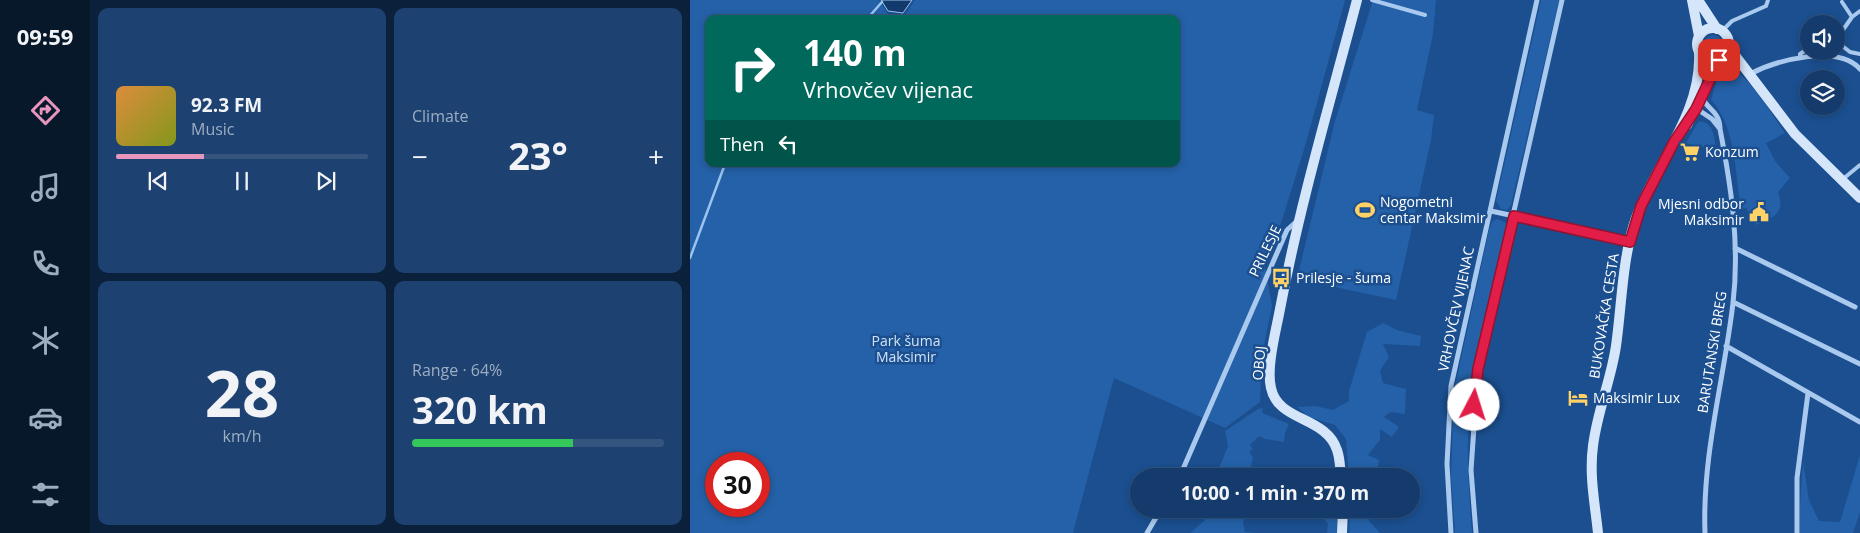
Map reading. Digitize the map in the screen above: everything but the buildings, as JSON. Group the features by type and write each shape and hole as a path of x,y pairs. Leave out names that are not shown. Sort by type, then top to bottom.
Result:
{"main road":[{"name":"PRILESJE","path":"1298,221 1356,0"},
{"path":"1692,0 1699,36 1696,45 1699,53 1706,59 1733,61 1748,71"},
{"path":"1698,0 1790,128 1860,198"},
{"path":"1699,36 1707,29 1720,30"},
{"path":"1720,59 1727,53 1729,43"},
{"name":"BUKOVAČKA CESTA","path":"1674,142 1696,109 1699,53"},
{"name":"BUKOVAČKA CESTA","path":"1598,533 1591,464 1593,445 1616,348 1630,242 1641,206 1697,97 1720,59"},
{"name":"OBOJ","path":"1298,221 1274,342 1270,388 1282,408 1314,423 1325,432 1337,449 1340,468"},
{"path":"1342,533 1343,518"}],"street":[{"name":"VRHOVČEV VIJENAC","path":"1450,533 1447,464 1451,386 1537,0"},
{"path":"1476,533 1471,470 1475,389 1562,0"},
{"path":"1748,71 1800,58"},
{"path":"1845,58 1854,62 1860,69"},
{"name":"BARUTANSKI BREG","path":"1697,97 1716,113 1734,211 1735,248 1733,302 1708,455 1705,533"},
{"path":"1696,109 1712,119 1720,129"},
{"path":"1491,211 1630,242"},
{"name":"PRILESJE","path":"1183,468 1287,230 1298,221"},
{"path":"1735,248 1855,307"},
{"path":"1733,302 1860,364"},
{"path":"1726,346 1860,422"},
{"path":"1797,533 1797,478 1808,393"},
{"path":"1147,533 1156,518"}],"lane":[{"path":"1372,0 1425,15"},
{"path":"1720,30 1732,21 1766,6 1768,0"},
{"path":"1842,2 1852,17"},
{"path":"1845,28 1852,17 1860,11"},
{"path":"1845,48 1850,52 1860,54"},
{"path":"1841,180 1860,165"}],"green space":[{"name":"Park šuma Maksimir","path":"690,0 879,0 888,14 896,15 705,15 705,167 1180,167 1180,15 905,15 915,0 1345,0 1306,143 1265,267 1272,306 1262,355 1260,402 1225,428 1114,378 1073,533 690,533"},
{"name":"Nogometni centar Maksimir","path":"1373,0 1436,0 1433,34 1417,110 1434,115 1431,140 1396,300 1297,279 1335,121"},
{"path":"1541,0 1559,0 1511,205 1507,210 1501,209 1496,201"},
{"path":"1713,35 1719,38 1722,44 1719,50 1713,53 1707,50 1704,44 1707,38"},
{"path":"1726,67 1743,77 1751,85 1785,133 1766,143 1775,161 1790,178 1778,192 1780,199 1779,210 1773,217 1756,225 1752,217 1749,218 1747,208 1741,209 1730,137 1719,111 1711,100 1720,69"},
{"path":"1698,122 1703,122 1710,127 1714,135 1716,150 1686,143"},
{"path":"1497,219 1505,222 1507,227 1480,343 1469,414 1468,459 1472,533 1455,533 1451,476 1454,391 1489,230 1492,222"},
{"path":"1383,323 1397,330 1421,336 1420,346 1383,344 1389,357 1380,371 1383,383 1406,389 1405,414 1390,412 1384,417 1399,427 1392,437 1380,429 1380,440 1368,455 1379,460 1378,468 1348,468 1346,439 1335,425 1309,417 1297,407 1315,406 1333,410 1349,401 1349,391 1367,332"},
{"path":"1263,408 1262,413 1289,424 1284,442 1265,439 1259,436 1250,445 1253,449 1249,452 1253,457 1251,468 1219,468 1228,446 1225,431 1258,409"},
{"path":"1860,455 1860,512 1853,533 1800,533 1803,462 1809,500 1819,521 1840,522"},
{"path":"1205,518 1244,518 1245,532 1257,533 1190,533"},
{"path":"1324,518 1337,518 1337,533 1327,533 1328,524"},
{"path":"1350,518 1369,518 1369,521 1380,533 1349,533"}],"shaded area":[{"path":"881,0 912,0 903,13 888,11"}],"waterway":[{"path":"871,15 882,2"},
{"path":"690,258 724,167"}],"place":[{"name":"Konzum","path":"1690,152"},
{"name":"Nogometni centar Maksimir","path":"1365,210"},
{"name":"Mjesni odbor Maksimir","path":"1759,212"},
{"name":"Prilesje - šuma","path":"1281,278"},
{"name":"Maksimir Lux","path":"1578,398"}],"route":[{"path":"1474,405 1478,369 1514,216 1630,242 1641,206 1674,142 1683,132 1696,109 1719,60"}]}
